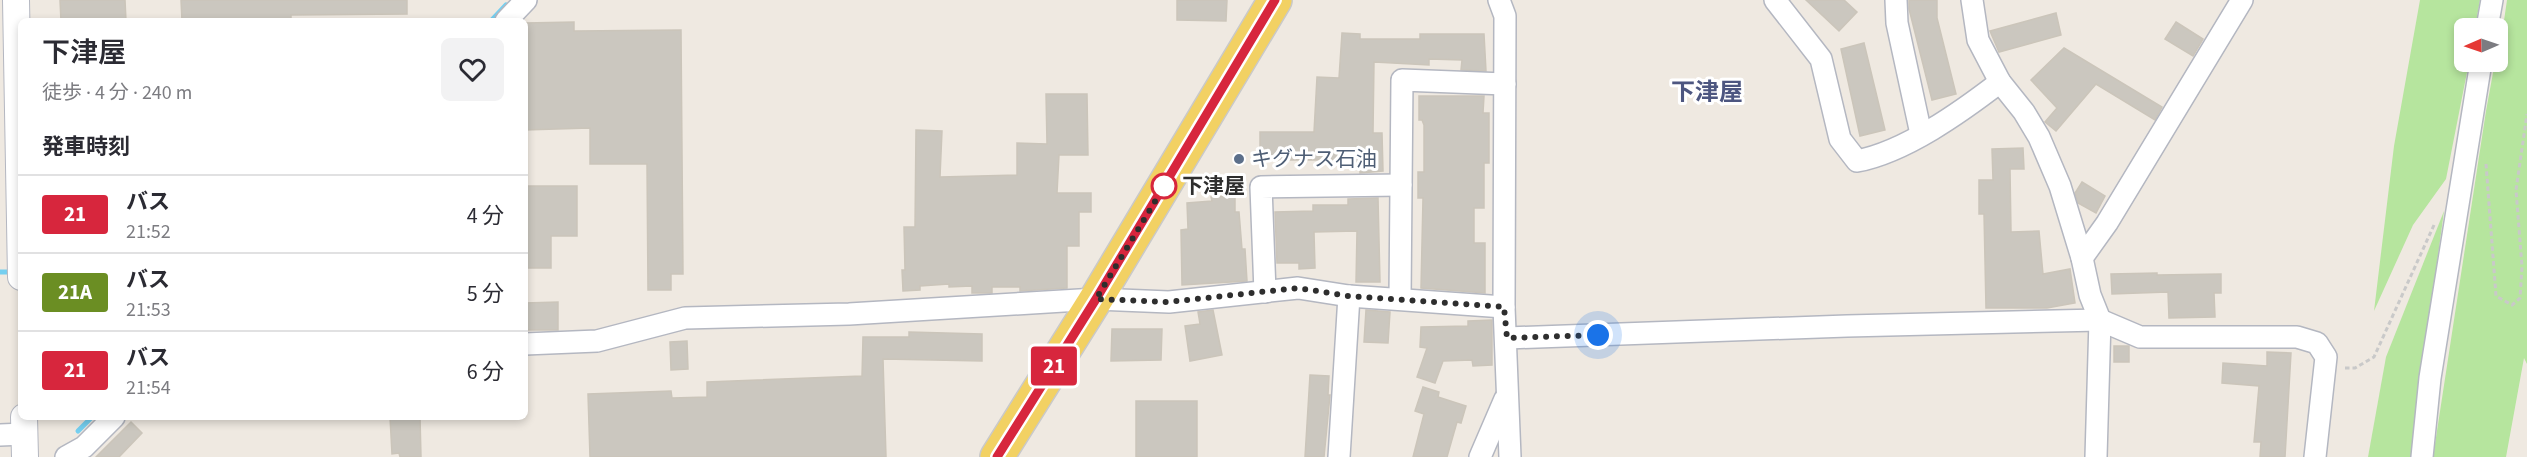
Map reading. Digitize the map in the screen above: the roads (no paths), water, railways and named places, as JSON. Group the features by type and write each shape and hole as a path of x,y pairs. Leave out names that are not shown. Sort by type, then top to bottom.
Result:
{"main road":[{"path":"997,457 1096,299 1275,0"}],"street":[{"path":"16,0 13,110 18,214"},
{"path":"509,18 526,0"},
{"path":"1499,0 1505,16 1504,307 1510,457"},
{"path":"1775,0 1821,58 1840,139 1857,161 1877,157 1958,114 2000,82"},
{"path":"1896,0 1897,23 1921,134"},
{"path":"1972,0 1978,40 2000,82 2024,112 2039,136 2060,186 2082,258 2090,295 2100,320 2096,457"},
{"path":"2082,258 2107,223 2242,0"},
{"path":"2489,18 2492,0"},
{"path":"2422,457 2430,378 2479,72"},
{"path":"1400,298 1402,80 1505,84"},
{"path":"1265,292 1261,187 1401,185"},
{"path":"528,344 597,341 685,318 849,314 1096,299 1168,302 1298,288 1348,296 1504,307"},
{"path":"1339,457 1348,296"},
{"path":"1507,338 1835,326 2100,320 2140,337 2297,337 2317,344 2326,357 2315,457"},
{"path":"1480,457 1507,393"},
{"path":"66,457 84,447 111,420"}],"waterway":[{"path":"494,18 506,5"},
{"path":"0,272 13,272"},
{"path":"78,431 89,420"}],"place":[{"name":"キグナス石油","path":"1239,159"},
{"name":"下津屋","path":"1164,186"}],"district":[{"name":"下津屋","path":"1707,92"}]}
